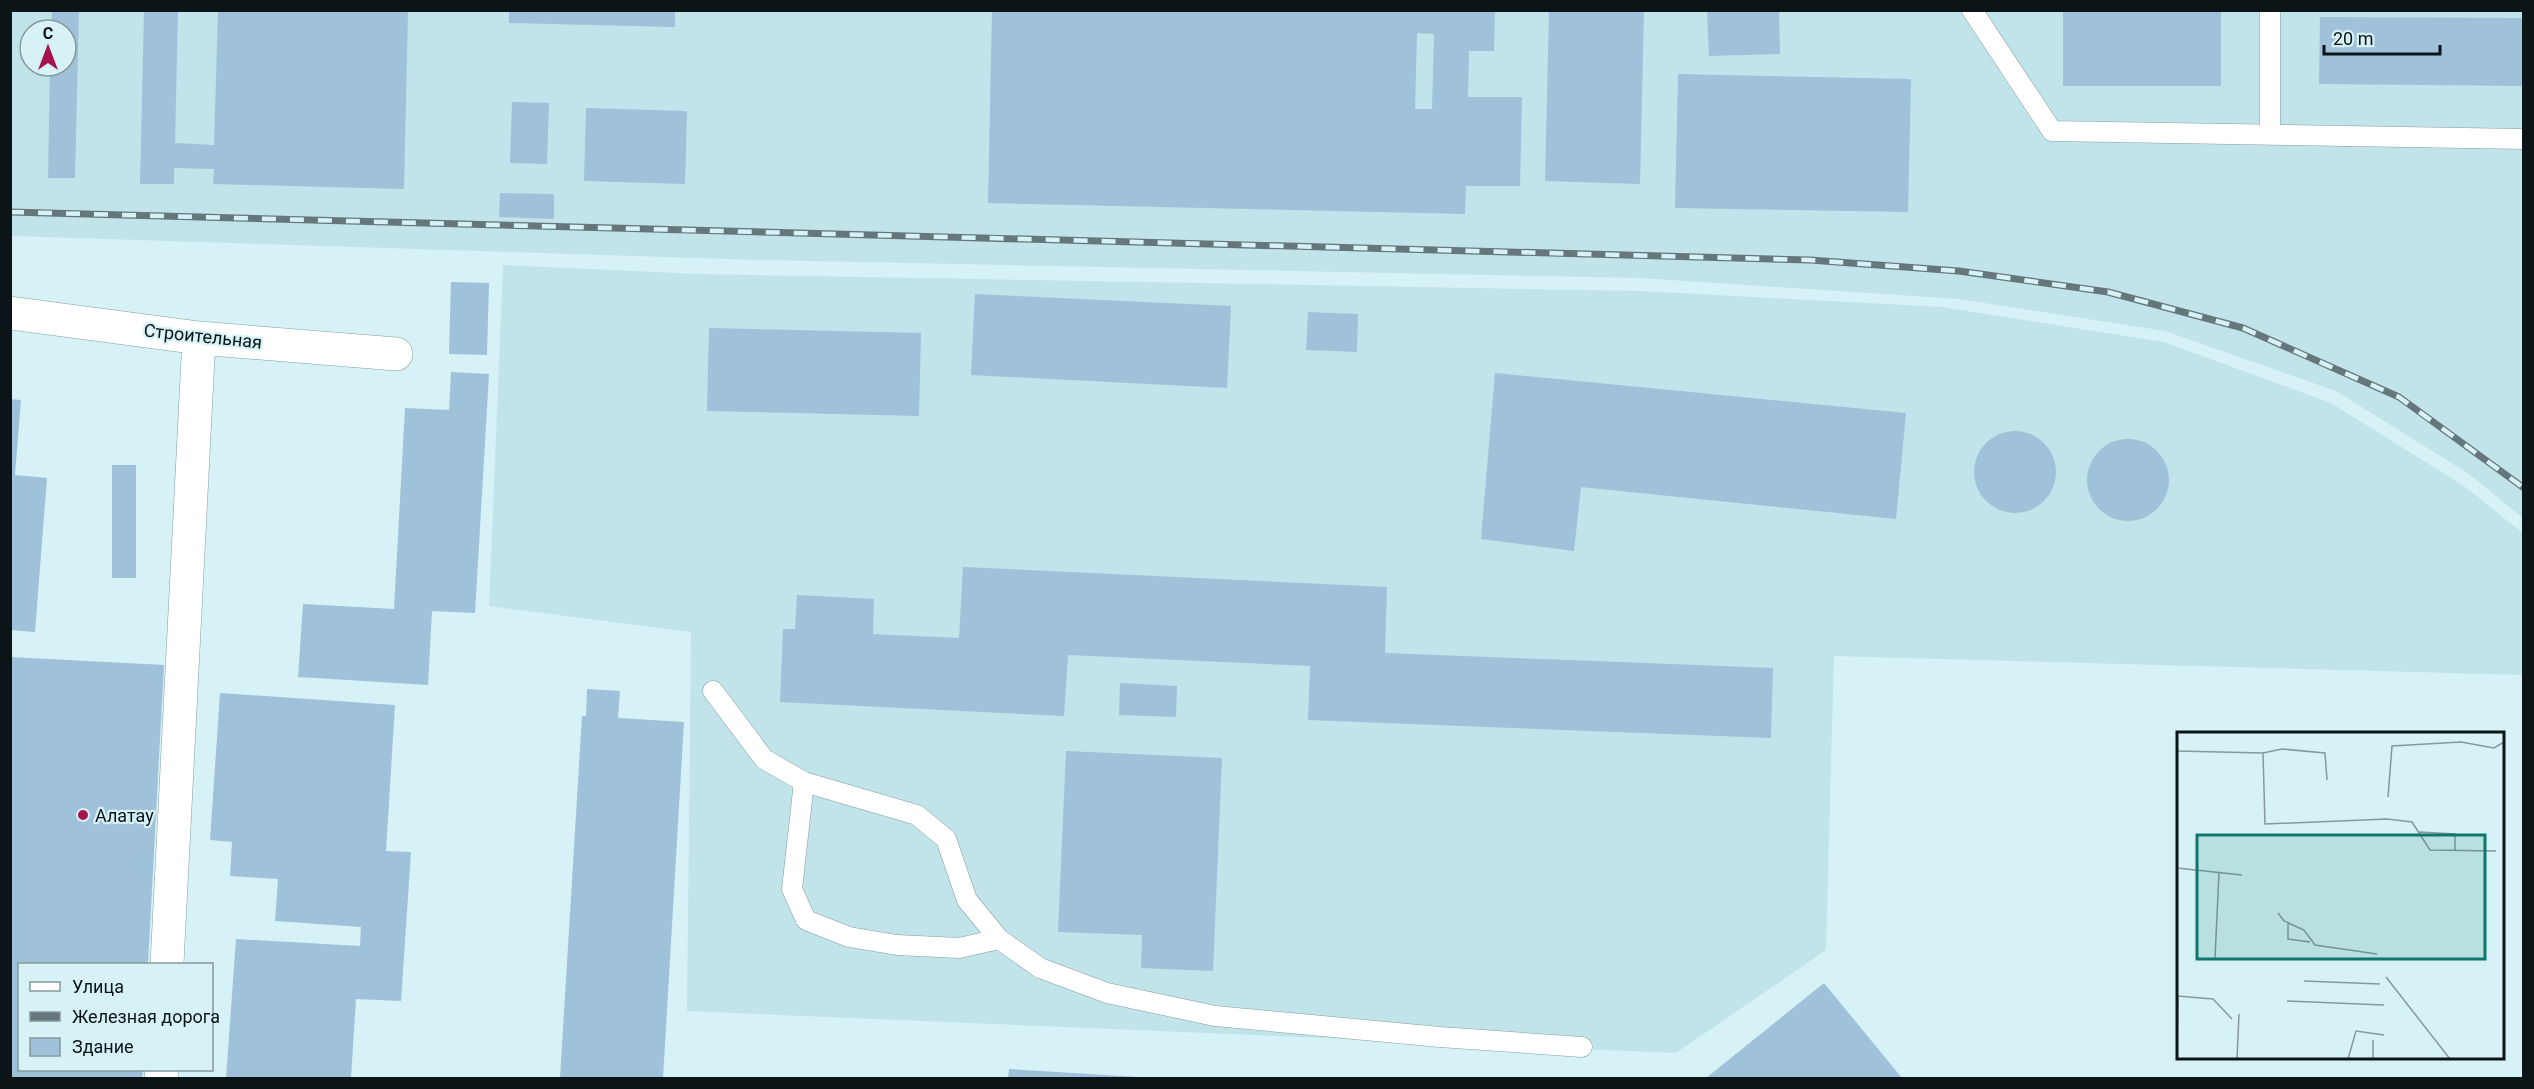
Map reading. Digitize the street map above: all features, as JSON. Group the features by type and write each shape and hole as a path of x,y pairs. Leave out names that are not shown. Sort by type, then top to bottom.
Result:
{"street":[{"name":"Строительная","path":"10,313 199,338 396,354"},
{"path":"167,963 199,338"}],"lane":[{"path":"1972,10 2052,131 2523,139"},
{"path":"2270,10 2270,135"},
{"path":"713,691 764,759 804,782 916,815 946,839 967,900 999,939 1040,968 1107,993 1215,1016 1393,1033 1582,1047"},
{"path":"804,782 792,889 806,920 849,937 897,945 958,948 999,939"}],"shaded area":[{"path":"11,11 2523,11 2523,518 2469,474 2336,391 2165,331 1959,299 1640,278 759,260 11,236"},
{"path":"503,265 698,274 1641,291 1942,307 2164,342 2331,403 2464,486 2524,534 2523,675 1834,656 1826,950 1676,1053 687,1011 691,632 489,606"}],"building":[{"path":"52,10 79,10 78,52 78,18 52,18"},
{"path":"144,10 178,10 175,143 214,145 218,10 408,10 404,189 213,184 214,169 174,168 174,184 140,184"},
{"path":"509,10 675,10 675,27 509,23"},
{"path":"992,10 1495,10 1494,51 1469,51 1468,97 1522,97 1520,186 1466,186 1465,214 988,203","holes":["1417,33 1434,34 1432,109 1415,109"]},
{"path":"1549,10 1644,10 1640,184 1545,181"},
{"path":"1707,10 1779,10 1780,54 1709,56"},
{"path":"2063,10 2221,10 2221,86 2063,86"},
{"path":"2320,17 2524,18 2524,86 2319,84"},
{"path":"1678,74 1911,79 1908,212 1675,208"},
{"path":"50,78 77,78 75,178 48,178"},
{"path":"512,102 549,103 547,164 510,163"},
{"path":"586,108 687,111 685,184 584,181"},
{"path":"500,193 554,194 554,219 499,217"},
{"path":"451,282 489,283 487,355 449,354"},
{"path":"975,294 1231,306 1227,388 971,375"},
{"path":"1308,312 1358,314 1357,352 1306,350"},
{"path":"709,328 921,333 919,416 707,411"},
{"path":"451,372 489,374 475,613 432,611 428,685 298,677 303,604 394,609 405,408 449,410"},
{"path":"1495,373 1906,413 1896,519 1581,487 1574,551 1481,539"},
{"path":"10,399 21,400 15,475 47,478 35,632 10,630"},
{"path":"2015,431 2031,434 2044,443 2053,456 2056,472 2053,488 2044,501 2031,510 2015,513 1999,510 1986,501 1977,488 1974,472 1977,456 1986,443 1999,434"},
{"path":"2128,439 2144,442 2157,451 2166,464 2169,480 2166,496 2157,509 2144,518 2128,521 2112,518 2099,509 2090,496 2087,480 2090,464 2099,451 2112,442"},
{"path":"112,465 136,465 136,578 112,578"},
{"path":"963,567 1387,587 1385,653 1773,668 1771,738 1308,720 1310,666 1068,655 1064,716 780,702 783,629 795,629 797,595 874,599 873,634 959,638"},
{"name":"Алатау","path":"10,657 164,665 148,963 18,963 18,1071 143,1071 142,1078 10,1078"},
{"path":"1120,683 1177,686 1176,717 1119,715"},
{"path":"587,689 620,691 618,718 684,722 663,1078 560,1078 582,716 586,716"},
{"path":"220,693 395,705 386,851 411,852 401,1001 356,999 351,1078 226,1078 236,939 360,946 361,927 275,921 278,879 230,876 232,842 210,840"},
{"path":"1066,751 1222,758 1213,971 1141,968 1142,935 1058,932"},
{"path":"1824,983 1902,1078 1706,1078"},
{"path":"1009,1069 1138,1077 1138,1078 1008,1078"}],"railway":[{"path":"10,212 1810,260 1959,271 2108,292 2243,328 2399,397 2524,488"}],"place":[{"name":"Алатау","path":"83,815"}]}
